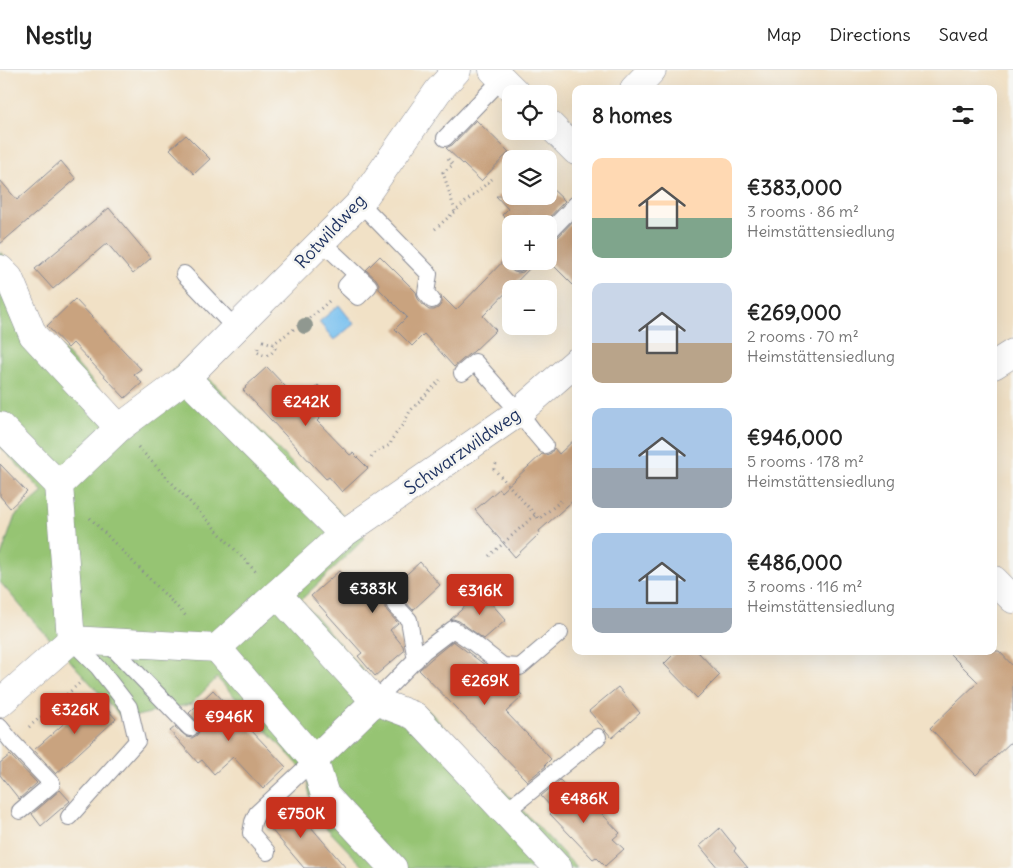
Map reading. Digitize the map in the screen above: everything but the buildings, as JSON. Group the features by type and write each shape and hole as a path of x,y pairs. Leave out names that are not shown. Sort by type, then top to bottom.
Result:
{"street":[{"name":"Rotwildweg","path":"58,485 119,428 186,378 360,203 438,91 457,70"},
{"path":"638,85 652,70"},
{"path":"557,132 572,146"},
{"path":"0,269 9,278 33,335 119,428"},
{"path":"997,363 1013,353"},
{"name":"Schwarzwildweg","path":"217,648 343,534 519,412 572,366"},
{"path":"186,378 343,534"},
{"path":"0,426 58,485 71,640"},
{"path":"997,583 1013,599"},
{"path":"277,594 374,701 415,716 558,868"},
{"path":"0,703 71,640 217,648 314,760 325,795 393,868"},
{"path":"314,760 374,701"}],"lane":[{"path":"445,138 504,81"},
{"path":"360,203 429,274 426,292 432,300"},
{"path":"557,224 572,208"},
{"path":"322,242 351,280"},
{"path":"184,274 235,328"},
{"path":"462,373 481,357 519,412 545,445"},
{"path":"395,605 409,620 416,660"},
{"path":"374,701 424,651 453,629 503,666 520,667 560,633"},
{"path":"69,817 137,741 129,707 98,667 71,640"},
{"path":"107,642 190,728"},
{"path":"0,727 52,784 20,811"},
{"path":"505,812 598,737"},
{"path":"267,852 252,833 253,822 257,813 314,760"}],"path":[{"path":"445,138 435,148 454,164 443,172 455,211"},
{"path":"435,229 492,180"},
{"path":"273,344 315,314 351,280"},
{"path":"263,341 273,344 275,348 272,354 268,356 257,352 258,345 263,341"},
{"path":"371,457 377,450 390,445 410,411 449,372 462,373"},
{"path":"119,428 277,594"},
{"path":"496,462 494,469 539,519 562,500"},
{"path":"58,485 217,648"},
{"path":"489,556 535,515"},
{"path":"12,742 98,667"}],"green space":[{"path":"0,252 23,276 40,324 124,416 188,357 365,538 301,600 386,697 428,710 577,868 365,868 313,814 306,773 217,678 191,704 123,719 0,582 0,559 15,516 43,492 0,446"}],"water":[{"path":"339,305 354,324 334,340 319,322"}]}
